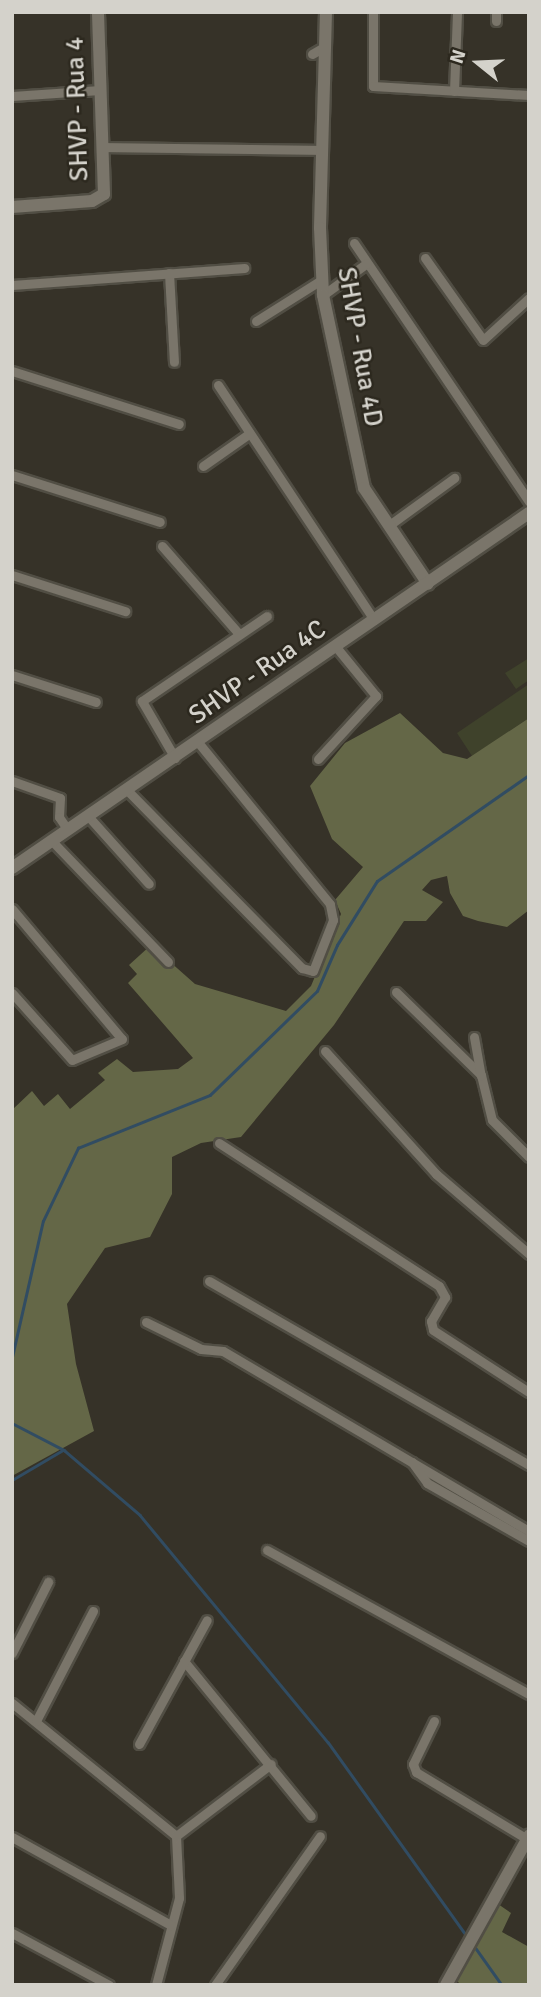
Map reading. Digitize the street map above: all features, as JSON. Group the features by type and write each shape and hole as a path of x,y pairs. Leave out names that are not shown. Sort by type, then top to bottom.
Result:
{"street":[{"name":"SHVP - Rua 4","path":"12,207 98,199 105,189 98,12"},
{"name":"SHVP - Rua 4D","path":"326,12 323,53 323,295 361,479 388,526 428,584"},
{"path":"373,12 373,86 529,95"},
{"path":"454,91 457,12"},
{"path":"12,96 100,90"},
{"path":"104,148 322,150"},
{"path":"354,243 529,501"},
{"path":"425,258 483,340 529,298"},
{"path":"323,295 367,263"},
{"path":"12,285 244,268"},
{"path":"169,273 174,362"},
{"path":"256,321 321,279"},
{"path":"12,371 179,424"},
{"path":"218,386 374,620"},
{"path":"203,466 250,433"},
{"path":"12,475 160,522"},
{"path":"388,526 454,478"},
{"name":"SHVP - Rua 4C","path":"12,868 529,513"},
{"path":"162,546 239,634"},
{"path":"12,575 125,611"},
{"path":"175,758 142,701 267,616"},
{"path":"318,759 376,696 336,647"},
{"path":"12,675 96,702"},
{"path":"127,790 302,968 313,971 333,919 330,904 198,742"},
{"path":"12,781 60,798 60,817 67,829"},
{"path":"88,816 149,884"},
{"path":"51,840 168,962"},
{"path":"12,909 122,1039 72,1060 12,993"},
{"path":"396,992 481,1075"},
{"path":"474,1037 492,1120 529,1157"},
{"path":"325,1051 436,1174 529,1254"},
{"path":"219,1143 439,1286 445,1297 431,1321 433,1330 529,1392"},
{"path":"209,1281 529,1465"},
{"path":"146,1322 201,1349 223,1351 529,1531"},
{"path":"412,1462 427,1483 529,1541"},
{"path":"267,1550 529,1694"},
{"path":"12,1653 48,1582"},
{"path":"36,1721 93,1611"},
{"path":"139,1744 206,1620"},
{"path":"184,1661 311,1816"},
{"path":"12,1703 176,1836 181,1879 156,1985"},
{"path":"434,1721 413,1764 416,1772 528,1838 446,1985"},
{"path":"176,1836 271,1765"},
{"path":"215,1985 320,1836"},
{"path":"12,1837 171,1925"},
{"path":"12,1933 109,1985"}],"green space":[{"path":"529,658 529,680 516,689 505,673"},
{"path":"529,684 529,718 472,756 457,733"},
{"path":"400,713 443,753 467,759 529,718 529,910 507,927 478,921 463,916 450,893 447,876 431,880 422,890 443,902 426,921 404,921 334,1025 241,1137 201,1143 172,1157 172,1194 150,1237 105,1248 67,1304 76,1364 94,1431 12,1476 12,1110 32,1091 44,1106 58,1094 70,1109 105,1080 98,1073 117,1059 133,1072 178,1069 193,1058 128,983 137,974 129,965 151,945 195,984 286,1011 311,986 341,914 335,900 363,867 332,839 310,786 345,743"},
{"path":"498,1904 511,1913 502,1932 529,1947 529,1985 461,1985 457,1981"}],"waterway":[{"path":"12,1357 43,1221 78,1148 210,1095 317,991 337,945 377,881 529,775"},
{"path":"12,1423 64,1450 140,1515 328,1742 466,1935"},
{"path":"12,1480 63,1450"},
{"path":"475,1947 502,1985"}]}
